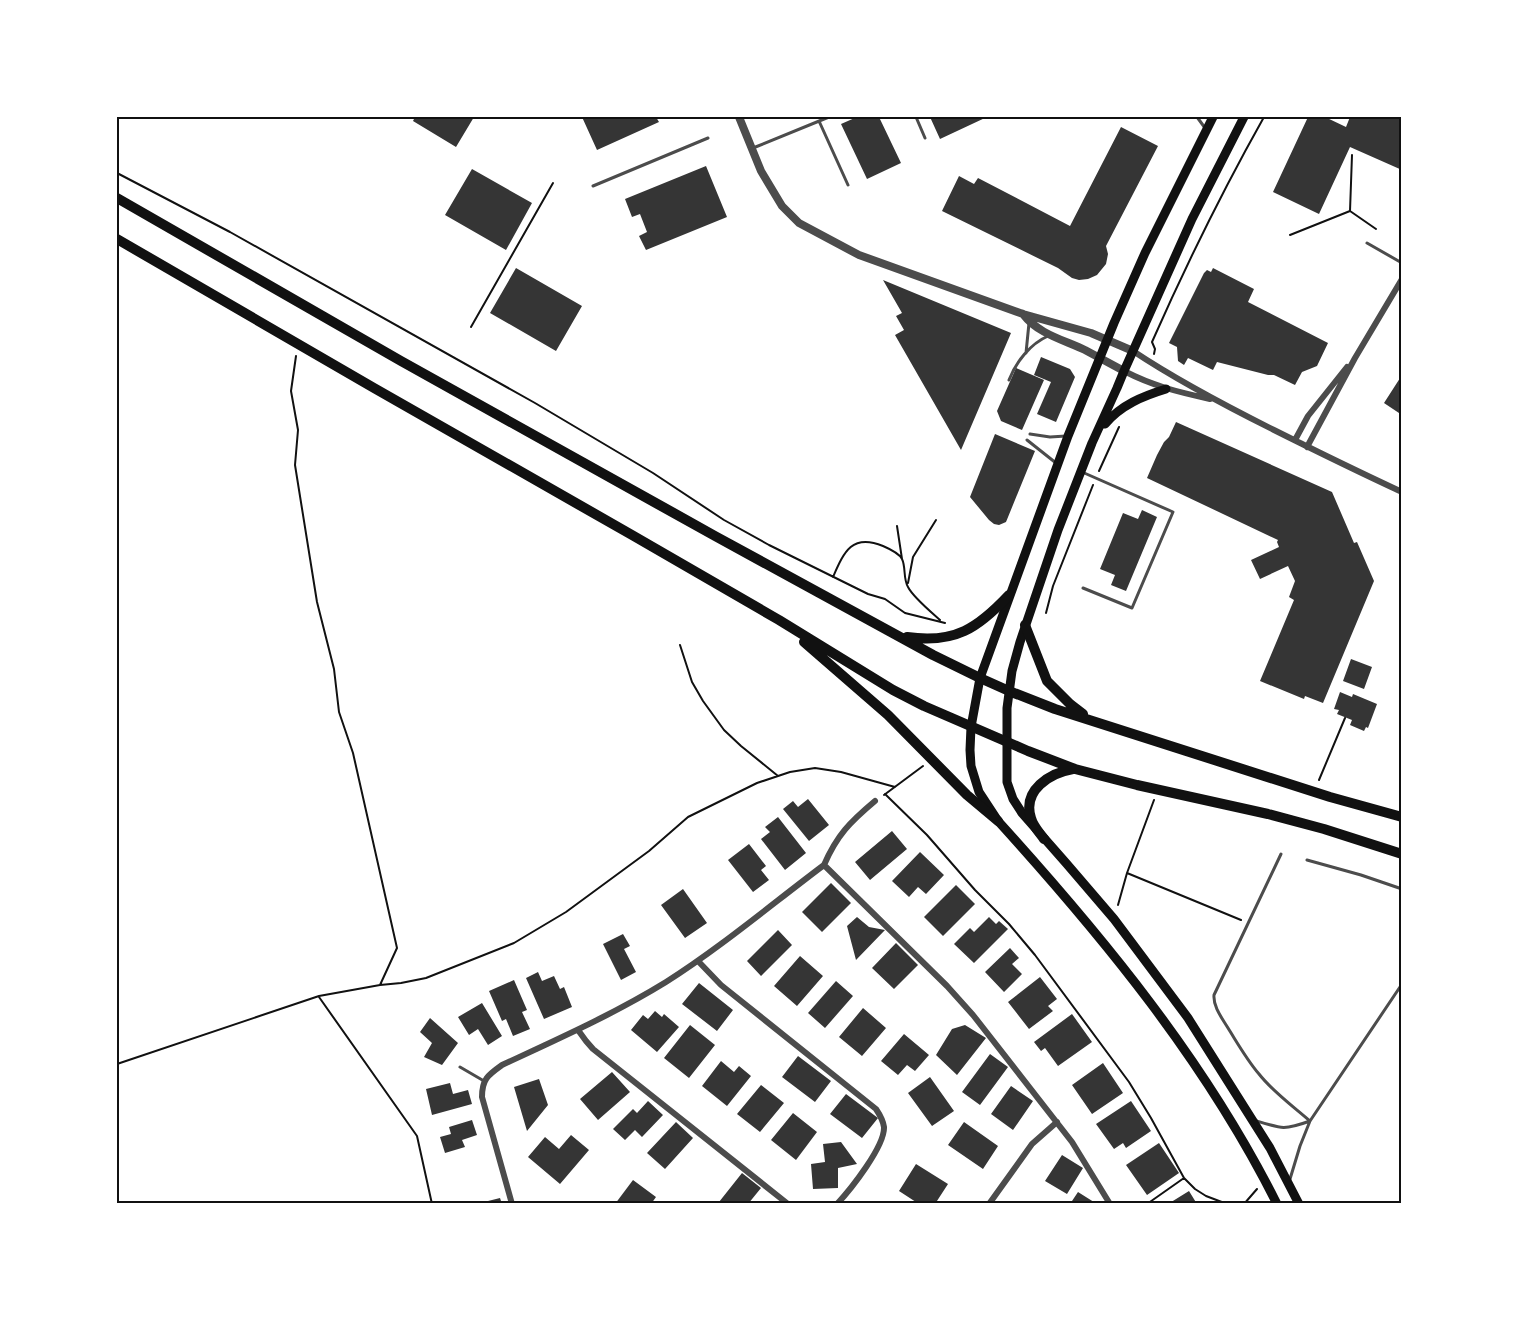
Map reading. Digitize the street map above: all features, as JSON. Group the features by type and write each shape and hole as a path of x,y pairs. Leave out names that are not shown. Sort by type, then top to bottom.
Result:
{"main road":[{"path":"998,821 979,792 971,766 971,728 980,678 1068,436 1107,340 1145,253 1212,117"},
{"path":"1244,117 1192,219 1092,444 1058,530 1025,625 1012,671 1007,708 1007,782 1022,813 1114,919 1188,1018 1253,1120 1299,1204"},
{"path":"117,198 411,367 715,536 980,678 1009,691 1090,720 1330,797 1402,817"},
{"path":"117,238 924,706 971,728 1075,769 1268,814 1402,854"},
{"path":"1092,444 1106,422 1116,412 1138,398 1166,389"},
{"path":"899,636 935,639 964,632 991,615 1010,595"},
{"path":"778,620 888,715 967,795 998,821 1077,909 1158,1014 1214,1094 1233,1123 1276,1204"},
{"path":"1025,625 1047,681 1090,720"},
{"path":"1044,838 1031,817 1029,802 1032,795 1041,783 1054,774 1075,769"},
{"path":"1388,813 1402,812"}],"street":[{"path":"739,117 761,171 782,206 799,223 859,255 1023,314 1091,333 1133,351 1216,401 1402,492"},
{"path":"1307,447 1355,358 1402,279"},
{"path":"1023,314 1029,321 1050,335 1145,382 1216,401"},
{"path":"1295,440 1308,416 1355,358"},
{"path":"512,1204 482,1097 484,1081 491,1072 578,1030 664,983 698,961 824,865 846,826 875,801"},
{"path":"824,865 947,986 973,1015 1057,1122 1082,1157 1110,1204"},
{"path":"698,961 721,984 876,1110 882,1119 884,1129 877,1151 837,1204"},
{"path":"578,1030 593,1048 788,1204"},
{"path":"989,1204 1032,1144 1057,1122"}],"lane":[{"path":"752,148 829,117"},
{"path":"916,117 925,138"},
{"path":"1197,117 1206,130"},
{"path":"819,121 848,185"},
{"path":"593,186 708,138"},
{"path":"1367,243 1402,263"},
{"path":"1026,353 1029,321"},
{"path":"1009,380 1015,365 1042,339 1050,335"},
{"path":"1030,434 1050,437 1068,436"},
{"path":"1027,440 1058,464"},
{"path":"1081,472 1173,512 1132,608 1083,588"},
{"path":"1281,854 1214,995 1215,1005 1260,1077 1310,1121"},
{"path":"1307,860 1402,889"},
{"path":"1289,1183 1310,1121 1402,984"},
{"path":"460,1067 484,1081"},
{"path":"1253,1120 1291,1128 1310,1121"}],"path":[{"path":"1155,349 1152,342 1190,257 1233,171 1264,117"},
{"path":"1350,211 1352,155"},
{"path":"117,173 230,232 535,404 653,473 724,520 769,545 868,594 885,599 905,613 941,621 964,632"},
{"path":"471,327 553,183"},
{"path":"1350,211 1376,229"},
{"path":"1290,235 1350,211"},
{"path":"294,367 291,391 298,430 295,465 317,602 334,669 339,712 353,753 397,948 380,986"},
{"path":"1046,613 1053,586 1095,478 1122,421"},
{"path":"907,586 913,557 936,520"},
{"path":"897,526 907,586 941,621"},
{"path":"833,577 844,553 856,543 874,542 891,549 902,559"},
{"path":"680,645 692,682 703,701 724,729 741,746 778,776"},
{"path":"1318,782 1345,718"},
{"path":"932,759 885,794 927,835 1035,955 1129,1082 1184,1178 1195,1190 1227,1204"},
{"path":"117,1064 319,996 426,978 514,943 566,912 649,851 688,817 757,783 790,772 815,768 841,771 895,787"},
{"path":"1114,919 1127,873 1158,789"},
{"path":"1127,873 1249,923"},
{"path":"319,996 417,1136 432,1204"},
{"path":"1147,1204 1184,1178"},
{"path":"1245,1204 1265,1180"}],"building":[{"path":"415,117 474,117 456,147 413,121"},
{"path":"582,117 656,117 659,122 597,150"},
{"path":"857,117 879,117 901,163 867,179 841,124"},
{"path":"930,117 987,117 940,139"},
{"path":"1308,117 1325,117 1346,127 1350,117 1402,117 1402,170 1350,147 1319,214 1273,192"},
{"path":"1121,127 1158,146 1106,246 1108,254 1106,264 1097,275 1088,279 1072,278 1058,268 942,211 959,176 974,184 978,178 1070,226"},
{"path":"706,166 727,217 646,250 639,236 647,232 640,214 632,217 625,199"},
{"path":"472,169 532,203 506,250 445,215"},
{"path":"516,268 582,306 556,351 490,313"},
{"path":"1213,268 1254,289 1248,302 1328,343 1317,366 1302,372 1295,385 1274,375 1217,362 1213,370 1188,358 1184,365 1178,361 1177,347 1169,343 1204,273 1207,270 1211,272"},
{"path":"883,280 1011,333 961,450 895,335 904,330 896,316 902,313"},
{"path":"1041,357 1070,369 1075,377 1056,422 1037,414 1051,382 1034,375"},
{"path":"1016,368 1044,380 1022,430 1001,421 997,411"},
{"path":"1402,375 1402,415 1384,403"},
{"path":"1176,422 1332,492 1354,543 1357,542 1374,581 1323,703 1305,696 1304,699 1260,681 1294,600 1289,597 1295,581 1288,566 1260,579 1251,560 1279,547 1278,540 1147,478"},
{"path":"995,434 1035,451 1006,522 999,525 989,520 970,497"},
{"path":"1142,510 1157,517 1126,591 1111,585 1115,575 1100,569 1123,513 1138,519"},
{"path":"1351,659 1372,667 1364,689 1343,681"},
{"path":"1340,692 1352,697 1353,694 1377,704 1368,728 1366,727 1364,731 1350,725 1352,720 1337,714 1339,710 1334,709"},
{"path":"808,799 829,825 809,841 783,809 793,801 798,807"},
{"path":"778,817 806,853 785,870 761,839 770,832 765,827"},
{"path":"892,831 907,849 870,880 855,862"},
{"path":"749,844 766,866 761,870 769,880 753,892 728,860"},
{"path":"920,852 944,875 926,894 918,887 909,897 892,881"},
{"path":"831,883 851,903 822,932 802,912"},
{"path":"956,885 975,904 943,936 924,917"},
{"path":"683,889 707,923 685,938 661,905"},
{"path":"857,917 869,927 885,930 856,960 847,926"},
{"path":"989,917 996,924 999,921 1008,929 974,963 954,944 970,928 974,932"},
{"path":"778,930 792,945 761,976 747,961"},
{"path":"623,934 630,946 624,949 636,972 621,980 603,944"},
{"path":"896,943 918,965 894,989 872,968"},
{"path":"1010,948 1019,958 1012,964 1022,974 1004,992 985,972"},
{"path":"800,956 823,976 797,1006 774,986"},
{"path":"538,972 542,981 554,976 560,989 564,987 572,1007 544,1019 526,978"},
{"path":"1040,977 1057,999 1048,1006 1053,1011 1029,1029 1008,1002"},
{"path":"514,980 527,1010 522,1012 530,1029 513,1036 506,1019 502,1021 489,991"},
{"path":"836,981 853,996 825,1028 808,1013"},
{"path":"699,983 733,1010 717,1031 682,1004"},
{"path":"482,1003 502,1036 488,1045 478,1029 469,1035 458,1017"},
{"path":"863,1008 886,1028 862,1056 839,1037"},
{"path":"655,1011 662,1017 664,1014 679,1027 657,1052 631,1030 643,1015 648,1019"},
{"path":"1072,1014 1092,1042 1058,1066 1045,1048 1041,1051 1034,1042"},
{"path":"430,1018 458,1043 442,1065 424,1057 432,1043 420,1032"},
{"path":"690,1025 715,1045 689,1078 664,1058"},
{"path":"965,1025 986,1038 957,1075 936,1055 952,1029"},
{"path":"904,1034 929,1055 915,1071 907,1065 898,1075 881,1061"},
{"path":"990,1054 1008,1067 980,1105 962,1092"},
{"path":"798,1056 831,1081 815,1102 782,1077"},
{"path":"721,1061 734,1072 739,1066 751,1076 727,1106 702,1086"},
{"path":"1103,1063 1123,1093 1092,1114 1072,1085"},
{"path":"612,1072 630,1092 598,1120 580,1099"},
{"path":"930,1077 954,1111 932,1126 908,1093"},
{"path":"539,1079 548,1105 527,1131 514,1087"},
{"path":"450,1083 453,1094 468,1090 472,1104 432,1115 426,1089"},
{"path":"761,1085 784,1103 760,1132 737,1114"},
{"path":"1011,1086 1033,1101 1013,1130 991,1114"},
{"path":"846,1094 878,1118 862,1138 830,1114"},
{"path":"648,1101 663,1115 642,1137 635,1130 625,1140 613,1129 633,1109 637,1113"},
{"path":"1131,1101 1151,1131 1126,1148 1123,1143 1114,1149 1096,1124"},
{"path":"793,1113 817,1132 796,1160 771,1140"},
{"path":"472,1120 477,1135 462,1140 465,1147 445,1153 440,1137 451,1134 449,1127"},
{"path":"676,1122 693,1138 665,1169 647,1153"},
{"path":"964,1122 998,1146 983,1169 948,1145"},
{"path":"571,1135 589,1150 560,1184 528,1157 545,1137 559,1149"},
{"path":"841,1142 857,1164 838,1168 838,1188 813,1189 811,1164 825,1162 823,1144"},
{"path":"1159,1143 1179,1173 1147,1195 1126,1165"},
{"path":"1062,1155 1083,1168 1067,1194 1045,1181"},
{"path":"916,1164 948,1184 935,1204 919,1204 899,1191"},
{"path":"742,1173 761,1188 748,1204 721,1204 719,1202"},
{"path":"633,1180 656,1197 651,1204 615,1204"},
{"path":"1189,1191 1197,1204 1168,1204"},
{"path":"1078,1192 1097,1204 1070,1204"},
{"path":"500,1198 502,1204 480,1204 480,1203"}]}
